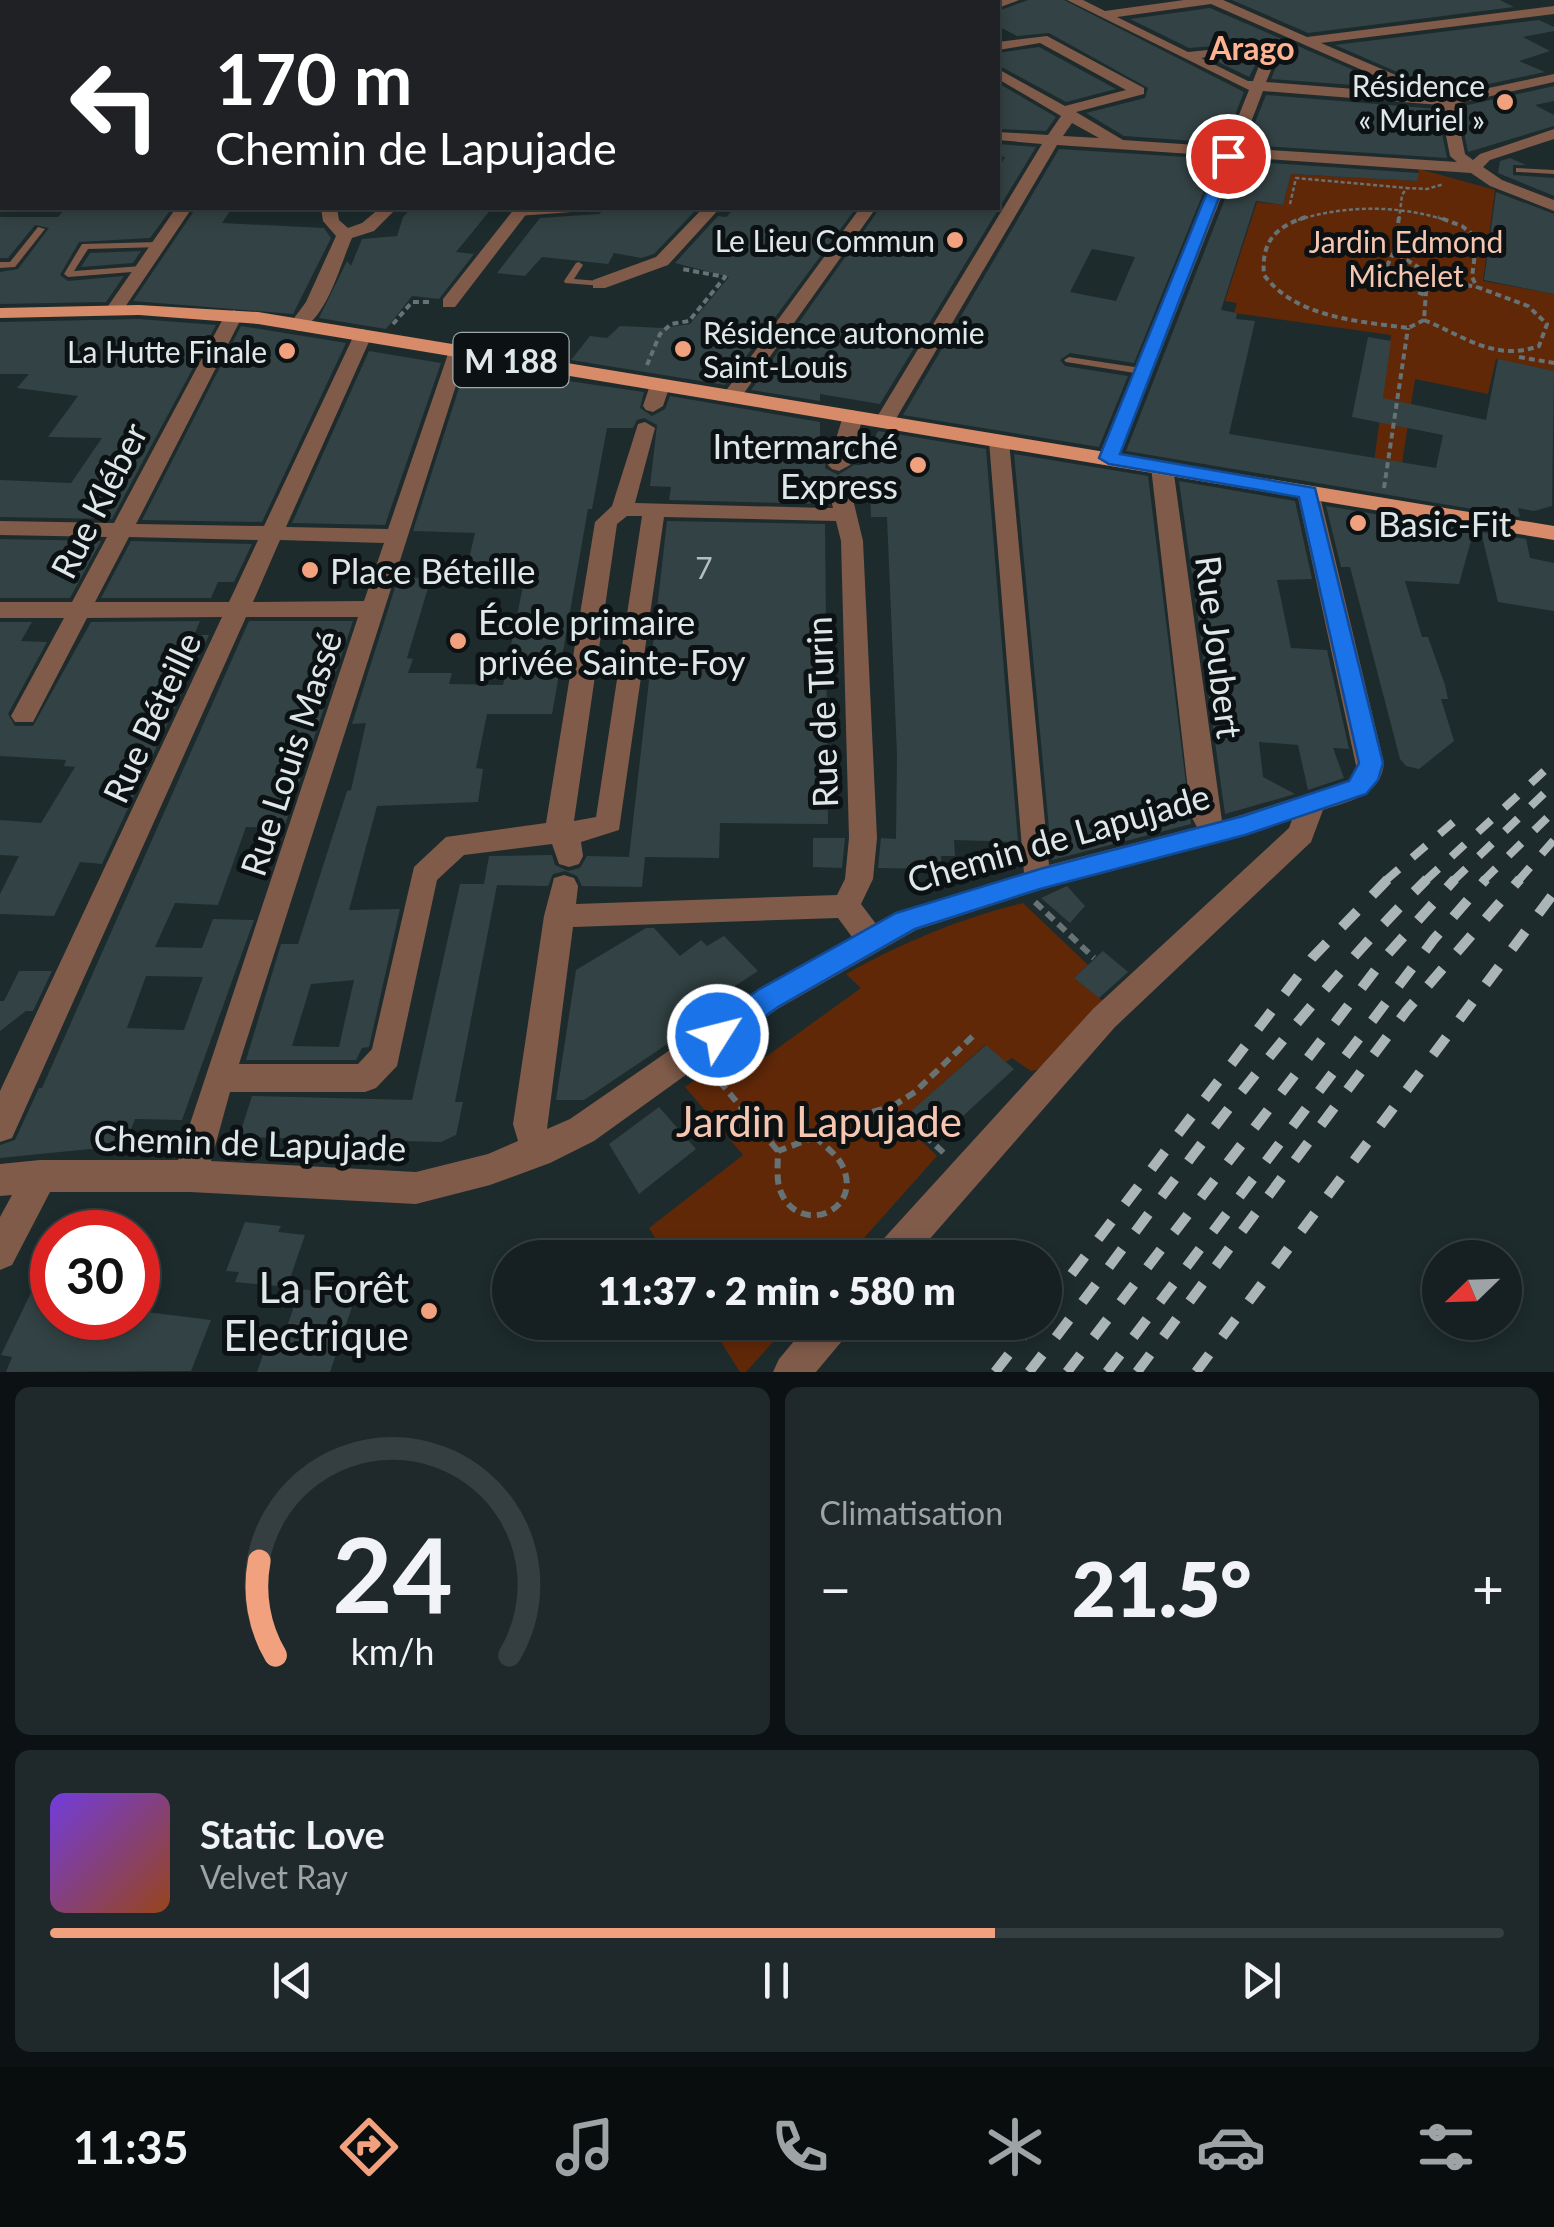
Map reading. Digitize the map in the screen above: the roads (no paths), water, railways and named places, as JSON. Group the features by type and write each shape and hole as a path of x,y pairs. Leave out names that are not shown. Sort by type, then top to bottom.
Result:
{"main road":[{"name":"M 188","path":"0,313 115,310 234,316 298,325 1554,533"}],"street":[{"path":"1073,0 1256,88 1439,99 1554,78"},
{"path":"1104,15 1212,0 1439,99 1458,156 1496,183 1554,206"},
{"path":"1305,41 1554,10"},
{"path":"884,422 1069,114 1139,91 1042,39 1000,46"},
{"path":"1186,56 1232,50"},
{"path":"1109,458 1266,63"},
{"path":"1000,74 1125,147"},
{"path":"1000,136 1473,168 1485,157 1554,134"},
{"path":"115,310 183,210"},
{"path":"329,210 331,221 345,236"},
{"path":"298,325 316,303 345,236 368,227 387,210"},
{"path":"599,284 662,261 710,210"},
{"path":"732,396 867,210"},
{"path":"449,303 520,211"},
{"name":"Rue Kléber","path":"24,716 234,316"},
{"name":"Rue Béteille","path":"0,1127 273,531 372,336"},
{"name":"Rue Louis Massé","path":"190,1176 218,1078 458,352"},
{"path":"652,384 653,406"},
{"path":"839,466 842,442 853,416"},
{"path":"622,510 645,428"},
{"path":"999,441 1034,862 1028,882"},
{"name":"Rue Joubert","path":"1162,467 1206,816 1215,833"},
{"name":"Chemin de Lapujade","path":"0,1180 40,1176 190,1176 416,1188 490,1169 538,1152 582,1130 768,999 870,938 930,912 1215,833 1357,788 1370,772 1371,763 1308,492"},
{"name":"Rue de Turin","path":"654,510 740,514 842,502 852,541 862,838 861,868 846,906"},
{"path":"218,1078 365,1078 386,1056 424,875 456,845 564,844 609,823 654,510 622,510 606,522 562,791 564,844"},
{"path":"0,528 398,536"},
{"path":"0,610 375,609"},
{"path":"905,1240 1104,1018 1301,834 1312,803"},
{"path":"538,1152 529,1124 562,901 846,906 870,938"},
{"path":"0,1254 40,1176"},
{"path":"792,1372 819,1340"}],"lane":[{"path":"1519,170 1553,172"},
{"path":"520,211 546,210"},
{"path":"0,265 12,265 41,229"},
{"path":"142,270 68,274 84,246 159,245"},
{"path":"579,265 568,281 599,284"},
{"path":"1069,360 1142,371"}],"railway":[{"path":"1426,880 1554,762"},
{"path":"1454,880 1554,784"},
{"path":"1483,881 1554,811"},
{"path":"1385,881 1464,813"},
{"path":"1518,881 1554,840"},
{"path":"1062,1287 1312,958 1388,879"},
{"path":"1107,1372 1434,939 1486,879"},
{"path":"1137,1372 1407,1010 1520,879"},
{"path":"1029,1372 1270,1057 1372,936 1426,880"},
{"path":"1067,1372 1387,955 1454,880"},
{"path":"1196,1372 1554,893"},
{"path":"995,1372 1020,1340"}],"place":[{"name":"Résidence « Muriel »","path":"1505,102"},
{"name":"Le Lieu Commun","path":"955,240"},
{"name":"Résidence autonomie Saint-Louis","path":"683,349"},
{"name":"La Hutte Finale","path":"287,351"},
{"name":"Intermarché Express","path":"918,465"},
{"name":"Basic-Fit","path":"1358,523"},
{"name":"Place Béteille","path":"310,570"},
{"name":"École primaire privée Sainte-Foy","path":"458,641"},
{"name":"La Forêt Electrique","path":"429,1311"}],"district":[{"name":"Arago","path":"1252,47"}],"park label":[{"name":"Jardin Edmond Michelet","path":"1406,258"},
{"name":"Jardin Lapujade","path":"819,1121"}]}
